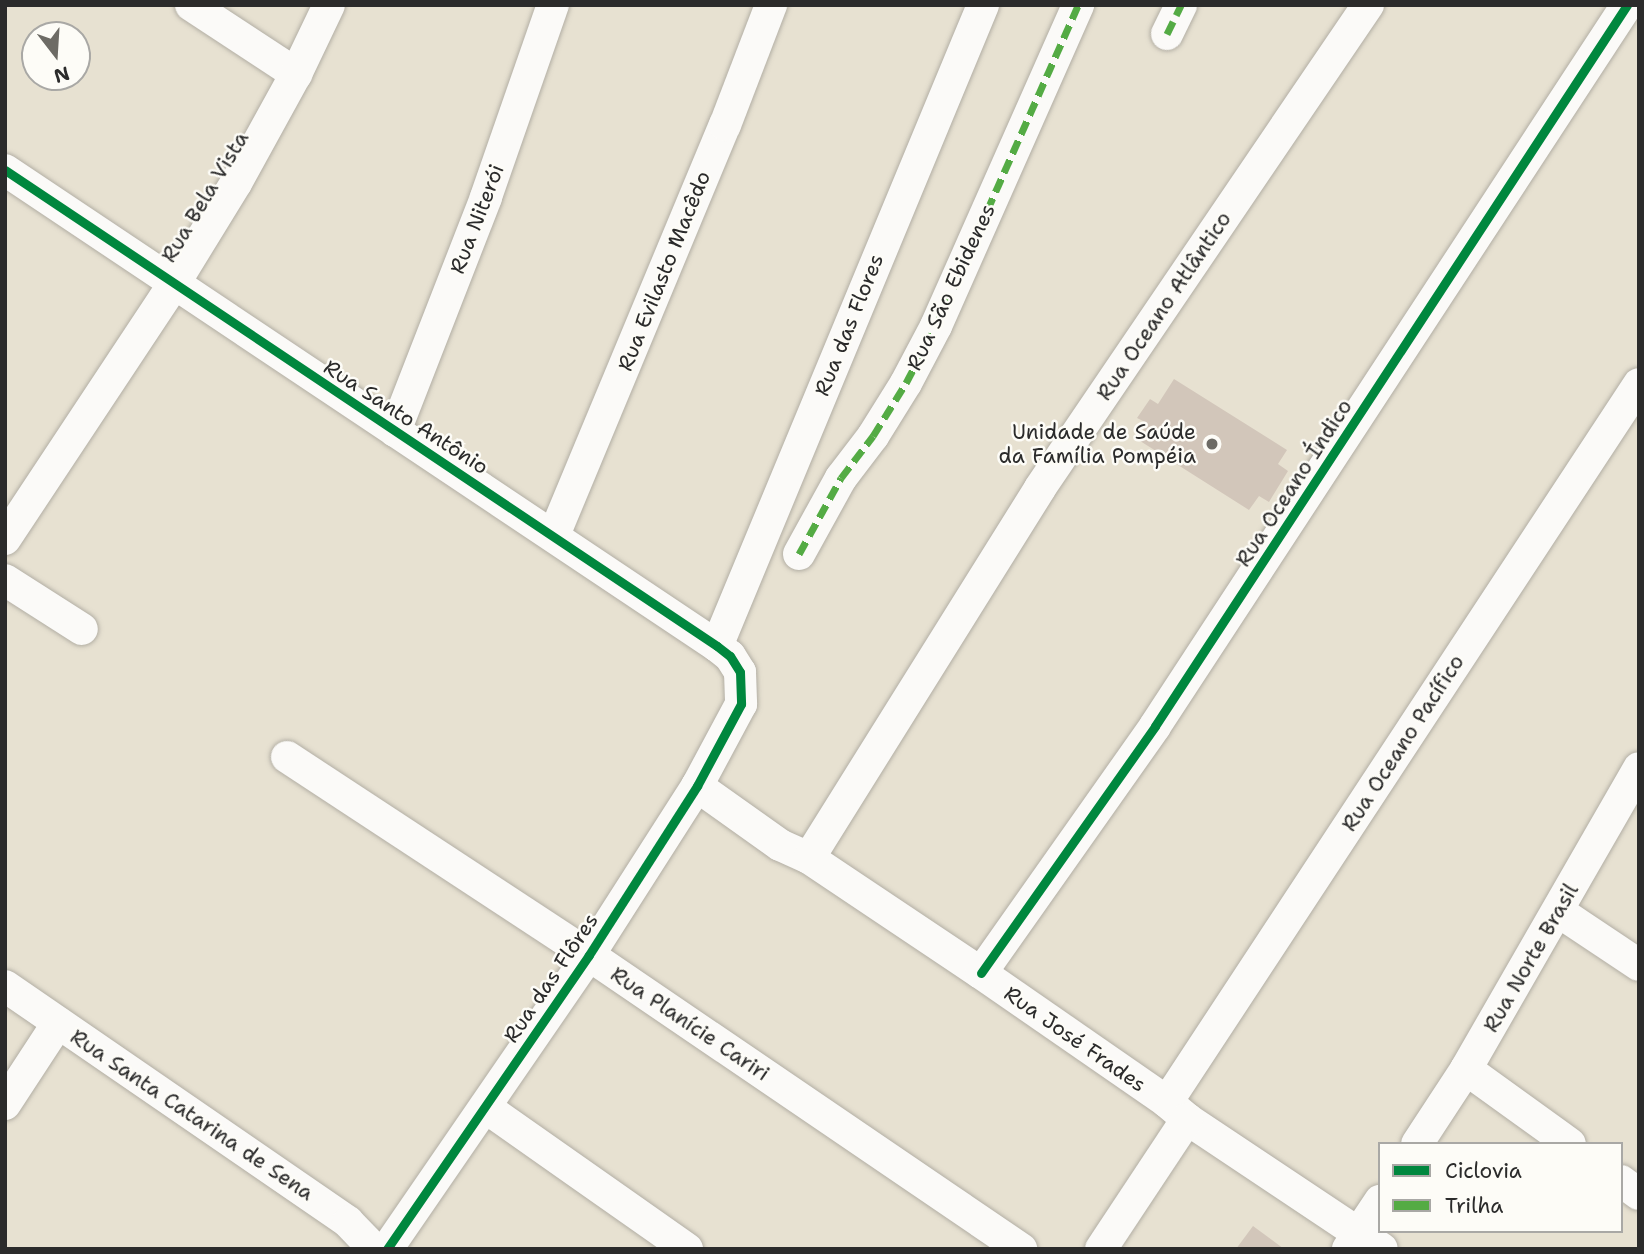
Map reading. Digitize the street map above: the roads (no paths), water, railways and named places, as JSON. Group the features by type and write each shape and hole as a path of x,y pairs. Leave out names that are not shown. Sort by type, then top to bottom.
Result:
{"street":[{"path":"191,5 296,74"},
{"name":"Rua Bela Vista","path":"5,539 174,284 296,74 329,5"},
{"name":"Rua Niterói","path":"396,431 486,197 553,5"},
{"name":"Rua Evilasto Macêdo","path":"554,535 719,138 771,5"},
{"name":"Rua das Flores","path":"717,646 984,5"},
{"name":"Rua São Ebidenes","path":"799,554 841,478 873,436 906,383 930,337 1078,5"},
{"path":"1167,34 1181,5"},
{"name":"Rua Oceano Atlântico","path":"809,858 1040,488 1368,5"},
{"name":"Rua Oceano Índico","path":"981,973 1155,726 1627,5"},
{"name":"Rua Santo Antônio","path":"5,170 717,646 730,656 740,672 741,704 733,719"},
{"name":"Rua Oceano Pacífico","path":"1101,1249 1177,1110 1639,384"},
{"path":"5,580 82,629"},
{"name":"Rua das Flôres","path":"387,1249 589,955 697,786 733,719"},
{"name":"Rua Planície Cariri","path":"287,757 589,955 1021,1249"},
{"name":"Rua Norte Brasil","path":"1418,1142 1466,1069 1639,768"},
{"name":"Rua José Frades","path":"697,786 780,845 809,858 981,973 1363,1243"},
{"path":"1558,911 1639,965"},
{"name":"Rua Santa Catarina de Sena","path":"5,986 348,1222 374,1249"},
{"path":"5,1104 58,1023"},
{"path":"1466,1069 1567,1142"},
{"path":"485,1107 687,1249"},
{"path":"1623,1182 1639,1194"},
{"path":"1363,1243 1378,1206"}],"place":[{"name":"Unidade de Saúde da Família Pompéia","path":"1212,444"}]}
